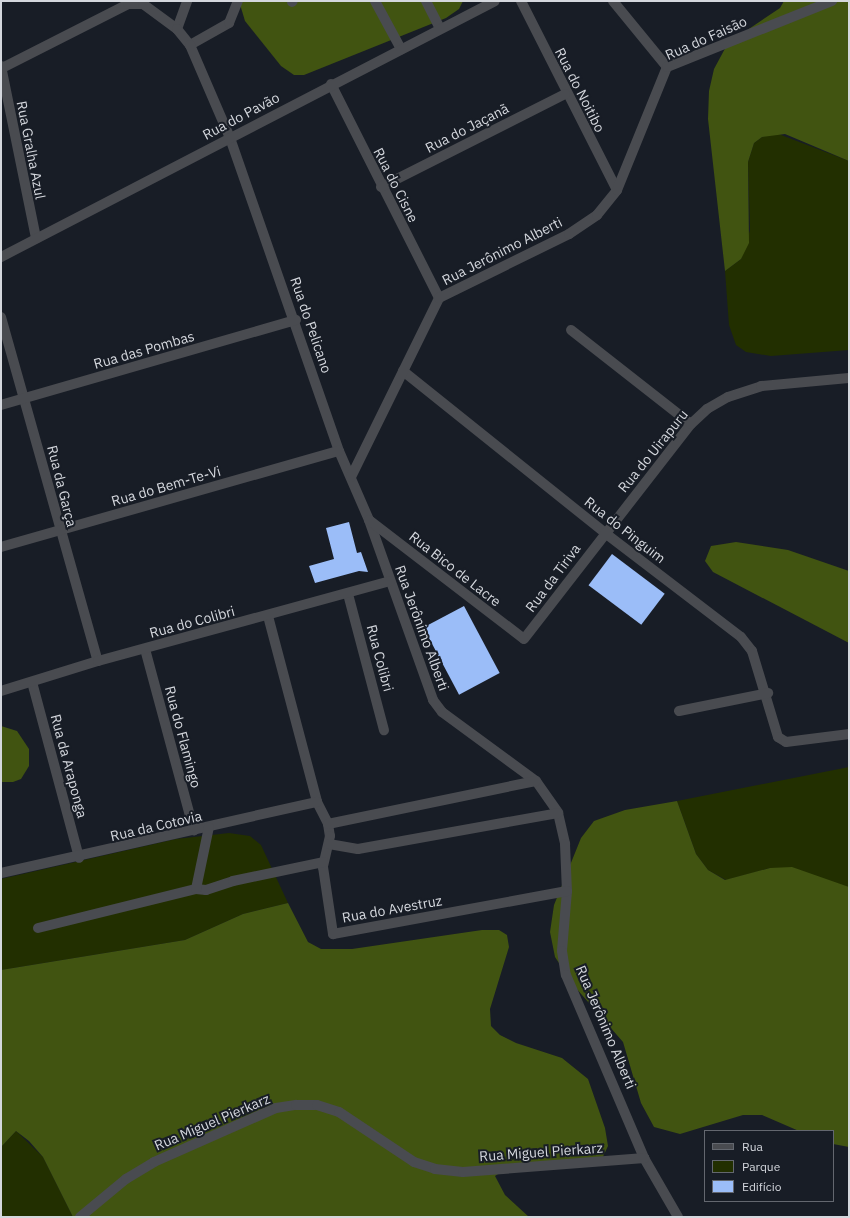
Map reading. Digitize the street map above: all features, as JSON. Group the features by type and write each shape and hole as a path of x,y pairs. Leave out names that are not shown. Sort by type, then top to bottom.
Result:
{"street":[{"path":"177,29 187,1"},
{"path":"190,45 229,23 238,1"},
{"path":"375,1 401,49"},
{"path":"426,1 440,29"},
{"name":"Rua do Pavão","path":"1,257 331,84 495,1"},
{"name":"Rua do Noitibo","path":"521,1 566,94 617,190"},
{"path":"613,1 667,67"},
{"name":"Rua do Faisão","path":"617,190 667,67 832,1"},
{"name":"Rua do Pelicano","path":"1,67 128,4 143,4 177,29 190,45 230,138 296,320 339,451 369,520"},
{"name":"Rua Gralha Azul","path":"1,67 36,238"},
{"name":"Rua do Cisne","path":"331,84 381,187 439,298"},
{"name":"Rua do Jaçanã","path":"381,187 566,94"},
{"name":"Rua Jerônimo Alberti","path":"351,476 439,298 569,234 597,215 617,190"},
{"name":"Rua da Garça","path":"1,317 25,399 59,532 98,661"},
{"name":"Rua das Pombas","path":"1,405 296,320"},
{"path":"571,330 691,424"},
{"name":"Rua do Pinguim","path":"403,371 605,533 741,637 752,651 768,693 775,728 786,742 849,734"},
{"name":"Rua do Uirapuru","path":"605,533 691,424 728,397 761,386 849,378"},
{"name":"Rua do Bem-Te-Vi","path":"1,547 59,532 339,451"},
{"name":"Rua Jerônimo Alberti","path":"369,520 433,700 448,716 536,782 558,814 565,844 567,891 562,951 566,975 644,1158 678,1217"},
{"name":"Rua Bico de Lacre","path":"369,520 524,639"},
{"name":"Rua da Tiriva","path":"524,639 605,533"},
{"name":"Rua do Colibri","path":"1,691 98,661 268,616 390,581"},
{"name":"Rua Colibri","path":"348,594 384,730"},
{"name":"Rua do Avestruz","path":"268,616 317,802 328,824 329,844 323,862 333,934 567,891"},
{"name":"Rua do Flamingo","path":"145,649 194,831"},
{"name":"Rua da Araponga","path":"32,682 79,858"},
{"path":"679,711 768,693"},
{"path":"328,824 536,782"},
{"name":"Rua da Cotovia","path":"1,873 79,858 317,802"},
{"path":"329,844 358,849 558,814"},
{"path":"196,889 210,828"},
{"path":"38,928 196,889 206,890 233,881 323,862"},
{"name":"Rua Miguel Pierkarz","path":"80,1217 126,1179 154,1162 276,1108 296,1105 317,1105 339,1112 414,1162 435,1168 463,1172 644,1158"}],"green space":[{"path":"239,1 463,1 459,9 446,18 304,75 294,75 281,66 245,21"},
{"path":"784,1 849,1 849,161 785,134 762,137 754,143 748,162 749,243 741,259 725,271 708,119 709,91 714,69 728,43 780,8"},
{"path":"776,133 849,161 849,350 771,356 746,352 736,345 729,325 725,271 741,259 750,230 748,162 754,143 762,137"},
{"path":"736,542 788,550 849,571 849,643 713,572 705,561 711,546"},
{"path":"1,726 17,731 29,749 29,766 21,779 13,782 1,782"},
{"path":"849,767 849,887 770,868 726,880 708,870 696,854 677,801"},
{"path":"677,801 696,854 708,870 725,880 770,868 792,867 849,887 849,1147 834,1144 834,1130 797,1130 762,1115 743,1115 680,1134 654,1127 641,1103 623,1042 575,987 555,957 550,932 554,905 581,838 594,821 625,810"},
{"path":"229,833 250,836 261,845 288,903 243,914 185,940 1,970 1,879 176,839"},
{"path":"288,903 308,942 321,949 352,949 482,930 499,930 507,935 509,947 490,1009 491,1026 500,1035 516,1043 562,1058 588,1079 605,1128 608,1146 601,1161 504,1170 495,1176 505,1195 529,1217 73,1217 43,1157 29,1141 16,1131 1,1147 1,970 185,940 243,914"},
{"path":"16,1131 43,1157 73,1217 1,1217 1,1147"}],"building":[{"path":"349,522 357,553 361,552 368,572 359,571 315,583 309,566 334,559 326,528"},
{"path":"612,554 665,594 641,625 589,585"},
{"path":"464,606 500,673 459,695 423,628"}]}
